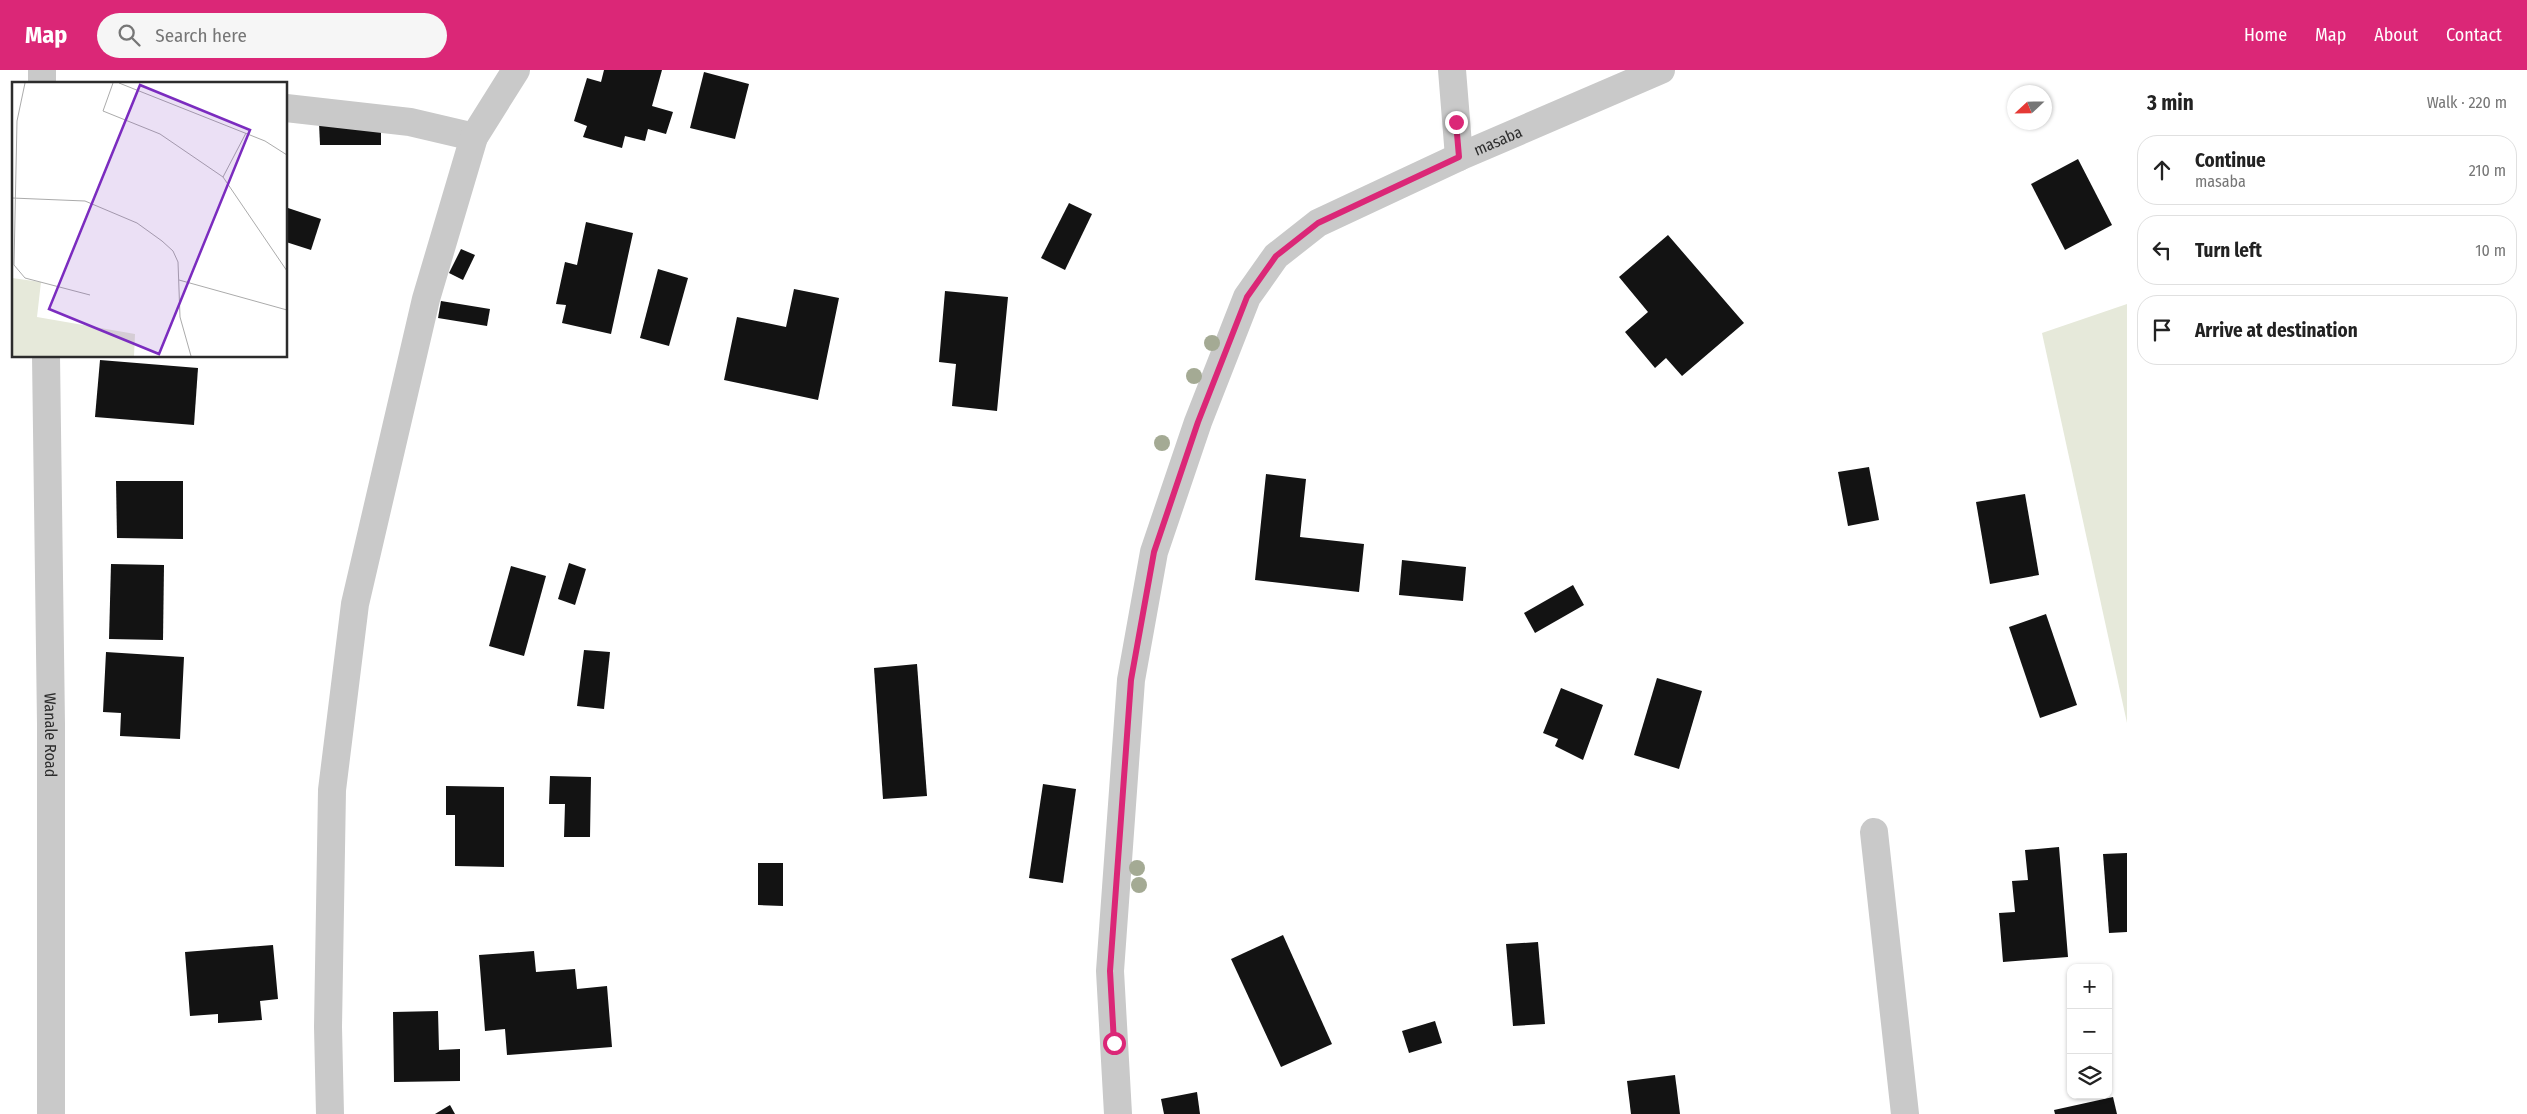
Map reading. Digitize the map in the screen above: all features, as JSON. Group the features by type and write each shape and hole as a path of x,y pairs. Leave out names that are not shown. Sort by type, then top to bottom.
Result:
{"street":[{"path":"330,1114 328,1027 332,790 355,604 426,299 474,138 516,70"},
{"path":"1452,70 1459,157"},
{"name":"masaba","path":"1118,1114 1110,971 1131,680 1154,552 1198,422 1247,297 1276,256 1318,223 1459,157 1661,70"},
{"path":"288,108 410,122 474,138"},
{"name":"Wanale Road","path":"46,358 51,724 51,1114"},
{"path":"1874,832 1906,1114"}],"shaded area":[{"path":"2127,304 2127,723 2042,333"}],"building":[{"path":"604,70 662,70 652,106 673,112 666,134 648,129 645,141 625,136 622,148 583,137 587,126 574,121 587,78 601,82"},
{"path":"704,72 749,84 735,139 690,128"},
{"path":"319,123 381,123 381,145 320,145"},
{"path":"2078,159 2112,225 2065,250 2031,184"},
{"path":"1069,203 1092,214 1065,270 1041,258"},
{"path":"288,208 321,219 311,250 288,243"},
{"path":"586,222 633,233 611,334 562,323 566,305 556,304 565,262 577,265"},
{"path":"1668,235 1744,323 1682,376 1666,358 1655,368 1625,332 1648,312 1619,277"},
{"path":"461,249 475,255 463,280 449,273"},
{"path":"658,269 688,278 669,346 640,338"},
{"path":"794,289 839,298 818,400 724,380 737,317 786,327"},
{"path":"945,291 1008,297 997,411 952,406 956,364 939,362"},
{"path":"441,301 490,309 487,326 438,318"},
{"path":"100,360 198,368 194,425 95,417"},
{"path":"1869,467 1879,520 1848,526 1838,472"},
{"path":"1266,474 1306,479 1300,537 1364,544 1359,592 1255,580"},
{"path":"116,481 183,481 183,539 117,538"},
{"path":"2025,494 2039,575 1990,584 1976,502"},
{"path":"1402,560 1466,567 1463,601 1399,595"},
{"path":"569,563 586,569 575,605 558,599"},
{"path":"111,564 164,565 163,640 109,639"},
{"path":"511,566 546,576 524,656 489,646"},
{"path":"1573,585 1584,605 1535,633 1524,613"},
{"path":"2046,614 2077,705 2040,718 2009,627"},
{"path":"584,650 610,652 604,709 577,706"},
{"path":"106,652 184,657 180,739 120,736 121,713 103,712"},
{"path":"917,664 927,796 883,799 874,668"},
{"path":"1657,678 1702,691 1679,769 1634,755"},
{"path":"1561,688 1603,705 1583,760 1555,746 1558,739 1543,733"},
{"path":"550,776 591,777 590,837 564,837 565,804 549,804"},
{"path":"1043,784 1076,789 1063,883 1029,878"},
{"path":"446,786 504,787 504,867 455,866 455,815 446,815"},
{"path":"2059,847 2068,957 2003,962 1999,913 2015,912 2012,881 2028,880 2025,850"},
{"path":"2127,853 2127,932 2109,933 2103,854"},
{"path":"758,863 783,863 783,906 758,905"},
{"path":"1283,935 1332,1044 1281,1067 1231,959"},
{"path":"1538,942 1545,1024 1513,1026 1506,944"},
{"path":"273,945 278,999 260,1001 262,1020 218,1023 218,1014 190,1016 185,952"},
{"path":"534,951 536,972 575,969 577,989 607,986 612,1047 507,1055 505,1029 485,1031 479,955"},
{"path":"438,1011 439,1050 460,1049 460,1081 394,1082 393,1012"},
{"path":"1435,1021 1442,1043 1409,1053 1402,1031"},
{"path":"1675,1075 1680,1114 1631,1114 1627,1081"},
{"path":"1197,1092 1200,1114 1164,1114 1161,1099"},
{"path":"2112,1097 2117,1114 2055,1114 2054,1110 2104,1099 2112,1099"},
{"path":"450,1105 455,1114 435,1114"}],"route":[{"path":"1114,1043 1110,971 1131,680 1154,552 1198,422 1247,297 1276,256 1318,223 1459,157 1456,122"}]}
